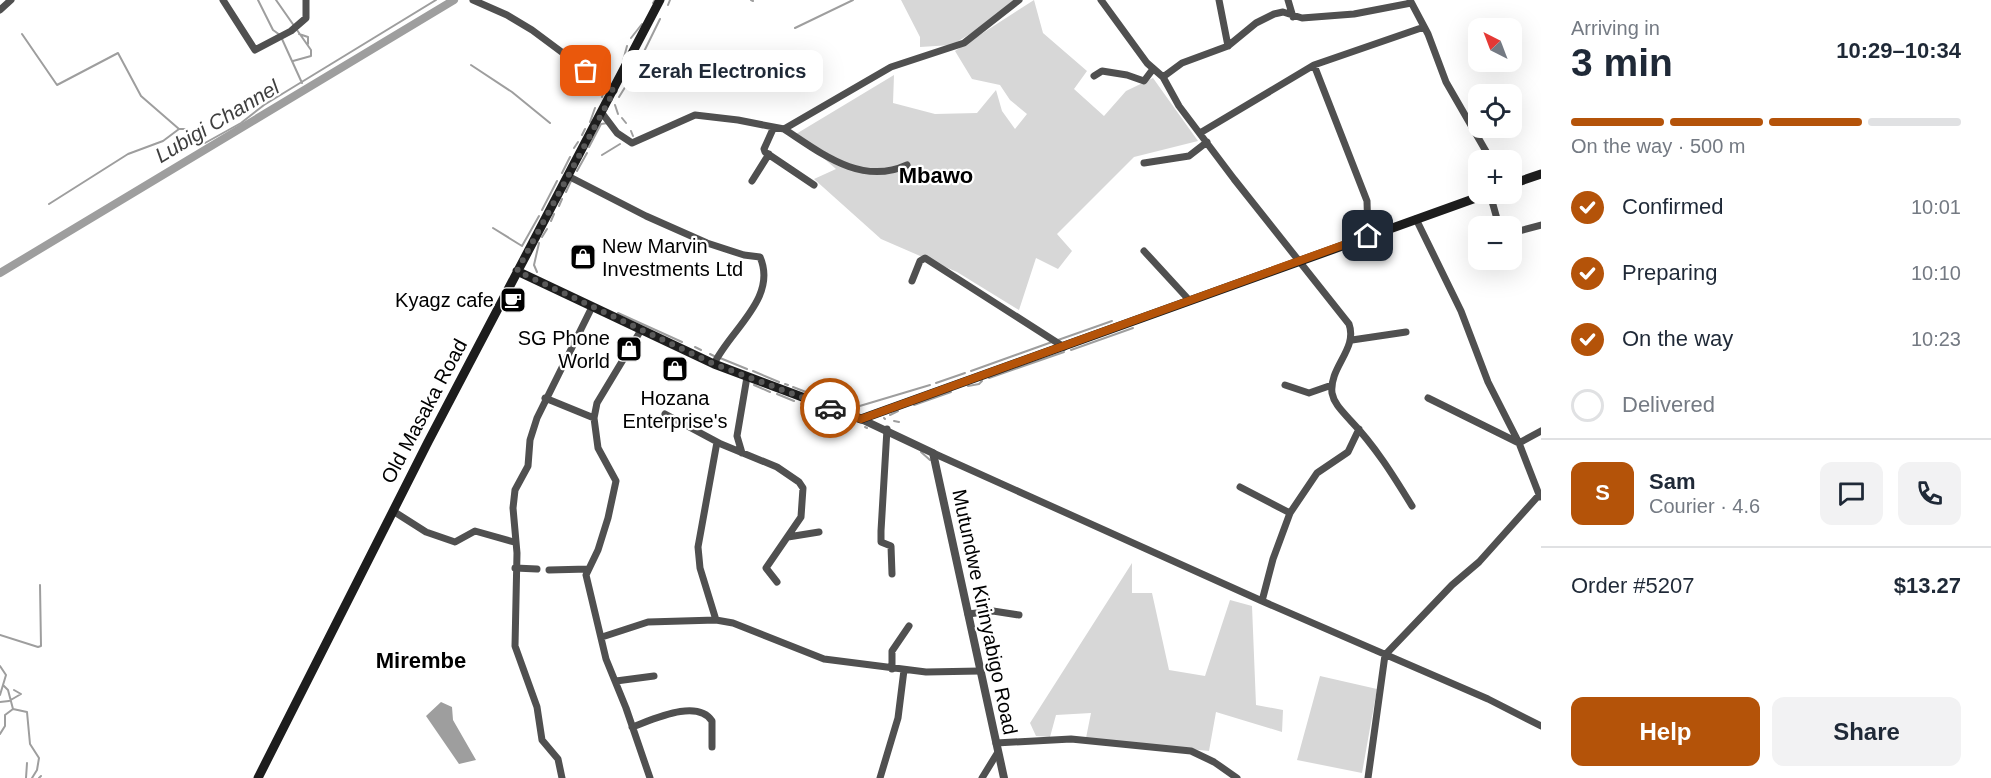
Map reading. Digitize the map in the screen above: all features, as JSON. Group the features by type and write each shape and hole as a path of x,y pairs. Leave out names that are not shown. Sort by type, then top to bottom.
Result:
{"main road":[{"name":"Old Masaka Road","path":"258,778 517,271 660,0"},
{"path":"1522,181 1541,174"},
{"path":"517,271 714,364 861,419 1468,201"}],"street":[{"path":"0,10 11,0"},
{"path":"223,0 255,50 299,26 306,18 306,0"},
{"path":"473,0 507,15 532,30 614,91"},
{"path":"602,112 617,133 632,143 695,115 784,129 891,67 964,43 1019,0"},
{"path":"1219,0 1228,46"},
{"path":"1288,0 1293,17"},
{"path":"1105,1 1153,69 1163,77 1179,106 1200,134 1349,324 1352,340 1336,370 1332,385 1333,397 1340,410 1383,458 1412,506"},
{"path":"1163,77 1182,63 1228,46 1256,23 1274,14 1283,12 1293,17 1354,14 1411,1 1446,82 1485,150"},
{"path":"1200,134 1314,65 1424,27"},
{"path":"1314,65 1367,201 1368,236"},
{"path":"1094,76 1102,71 1127,75 1144,81 1153,69"},
{"path":"773,129 764,149 814,185"},
{"path":"784,129 839,164 881,174 907,165"},
{"path":"1144,163 1189,156 1207,142"},
{"path":"752,181 769,154"},
{"path":"568,176 646,216 707,243 744,255 760,257 764,279 760,297 714,364"},
{"path":"1368,778 1385,655 1452,585 1479,562 1540,497 1519,443 1488,382 1461,311 1416,219"},
{"path":"1522,230 1541,225"},
{"path":"1144,251 1190,302"},
{"path":"912,281 920,261 925,258 1064,347"},
{"path":"562,778 558,759 542,740 537,707 518,656 514,624 516,568 514,493 526,470 530,440 545,398 592,307"},
{"path":"641,330 597,403 594,418 598,448 616,481 613,503 598,550 588,569 589,595 606,659 650,778"},
{"path":"1352,340 1406,332"},
{"path":"742,453 737,436 747,377"},
{"path":"1285,386 1309,393 1332,385"},
{"path":"545,398 594,418"},
{"path":"1428,398 1519,443"},
{"path":"664,414 717,442 788,472 803,488 801,517 766,568 777,582"},
{"path":"861,419 1262,601 1488,699 1541,726"},
{"path":"887,429 881,542 891,546 892,574"},
{"path":"1262,601 1273,559 1290,513 1317,473 1348,453 1359,429"},
{"path":"1519,443 1541,431"},
{"path":"716,620 700,568 698,547 717,442"},
{"name":"Mutundwe Kirinyabigo Road","path":"933,453 1004,778"},
{"path":"1240,487 1290,513"},
{"path":"393,511 426,532 455,542 475,531 514,542"},
{"path":"788,537 819,532"},
{"path":"516,568 537,569"},
{"path":"549,570 588,569"},
{"path":"968,614 993,611 1018,615"},
{"path":"602,637 648,622 716,620 733,623 824,659 904,670 980,671"},
{"path":"892,669 892,651 909,626"},
{"path":"880,778 898,718 904,670"},
{"path":"616,681 654,676"},
{"path":"632,727 666,714 688,711 707,715 712,721 712,747"},
{"path":"982,778 997,748 1071,739 1191,751 1214,762 1237,778"}],"shaded area":[{"path":"901,0 1014,0 983,26 952,45 920,47 920,37"},
{"path":"1034,0 1043,33 1087,71 1074,89 1104,116 1126,91 1153,78 1198,141 1134,157 1057,234 1072,251 1058,269 1036,258 1019,310 957,272 881,239 814,179 836,169 796,134 894,75 893,103 935,114 977,113 996,90 1002,111 1015,129 1027,114 1010,100 1000,85 972,79 955,51"},
{"path":"1132,563 1132,593 1152,593 1169,670 1205,676 1230,600 1252,606 1256,705 1283,710 1282,732 1216,712 1209,751 1086,738 1091,713 1056,715 1050,737 1036,736 1030,723"},
{"path":"1320,676 1377,689 1362,773 1297,760"},
{"path":"441,702 452,707 453,720 476,760 459,764 426,716"}],"waterway":[{"path":"258,0 273,30 280,35"},
{"path":"276,0 311,50 311,56 293,61"},
{"path":"49,204 128,154 163,141 179,129 185,129 205,143 241,123 264,105 436,0"},
{"name":"Lubigi Channel","path":"0,273 454,0"},
{"path":"668,5 670,0"},
{"path":"795,28 853,0"},
{"path":"632,76 660,19"},
{"path":"631,38 642,24"},
{"path":"22,34 57,85 118,53 141,96 179,129"},
{"path":"299,34 308,37 308,44"},
{"path":"282,39 302,83"},
{"path":"623,61 627,46"},
{"path":"471,65 512,92 550,123"},
{"path":"619,97 632,76 685,70 700,73"},
{"path":"602,97 604,91"},
{"path":"615,105 618,114"},
{"path":"590,122 595,108"},
{"path":"622,118 626,123"},
{"path":"589,147 601,124 608,123"},
{"path":"582,135 585,129"},
{"path":"631,131 633,136"},
{"path":"574,148 578,142"},
{"path":"602,155 620,144"},
{"path":"577,171 587,153"},
{"path":"562,173 570,157"},
{"path":"542,210 557,181"},
{"path":"566,192 571,181"},
{"path":"559,206 562,199"},
{"path":"551,221 554,214"},
{"path":"493,228 522,246 539,216"},
{"path":"542,237 547,229"},
{"path":"537,272 534,265 539,243"},
{"path":"618,313 682,342"},
{"path":"1058,340 1112,321"},
{"path":"1071,350 1133,328"},
{"path":"971,371 1052,342"},
{"path":"695,347 701,350"},
{"path":"989,378 1064,352"},
{"path":"710,354 714,356"},
{"path":"720,358 747,369"},
{"path":"753,371 779,382"},
{"path":"936,383 965,373"},
{"path":"968,386 979,384 982,381"},
{"path":"754,385 770,392"},
{"path":"853,408 930,385"},
{"path":"793,387 806,392"},
{"path":"914,405 951,392"},
{"path":"777,394 794,401"},
{"path":"812,395 845,407"},
{"path":"801,404 839,419"},
{"path":"890,415 898,411"},
{"path":"894,421 899,422"},
{"path":"848,422 854,423"},
{"path":"921,452 930,460"},
{"path":"0,635 41,646 40,585"},
{"path":"0,666 6,675 0,695"},
{"path":"3,685 8,690 13,709 27,712 30,744 39,758 37,770 32,778"},
{"path":"0,702 9,701 21,694 14,690"},
{"path":"0,734 5,726 5,715 13,709"},
{"path":"26,778 27,763"}],"way so far":[{"path":"586,71 614,91 517,271 714,364 830,408"}],"place":[{"name":"Zerah Electronics","path":"586,71"},
{"name":"New Marvin Investments Ltd","path":"583,257"},
{"name":"Kyagz cafe","path":"513,300"},
{"name":"SG Phone World","path":"629,349"},
{"name":"Hozana Enterprise's","path":"675,369"}],"district":[{"name":"Mbawo","path":"936,175"},
{"name":"Mirembe","path":"421,660"}],"route":[{"path":"830,408 861,419 1368,236"}]}
